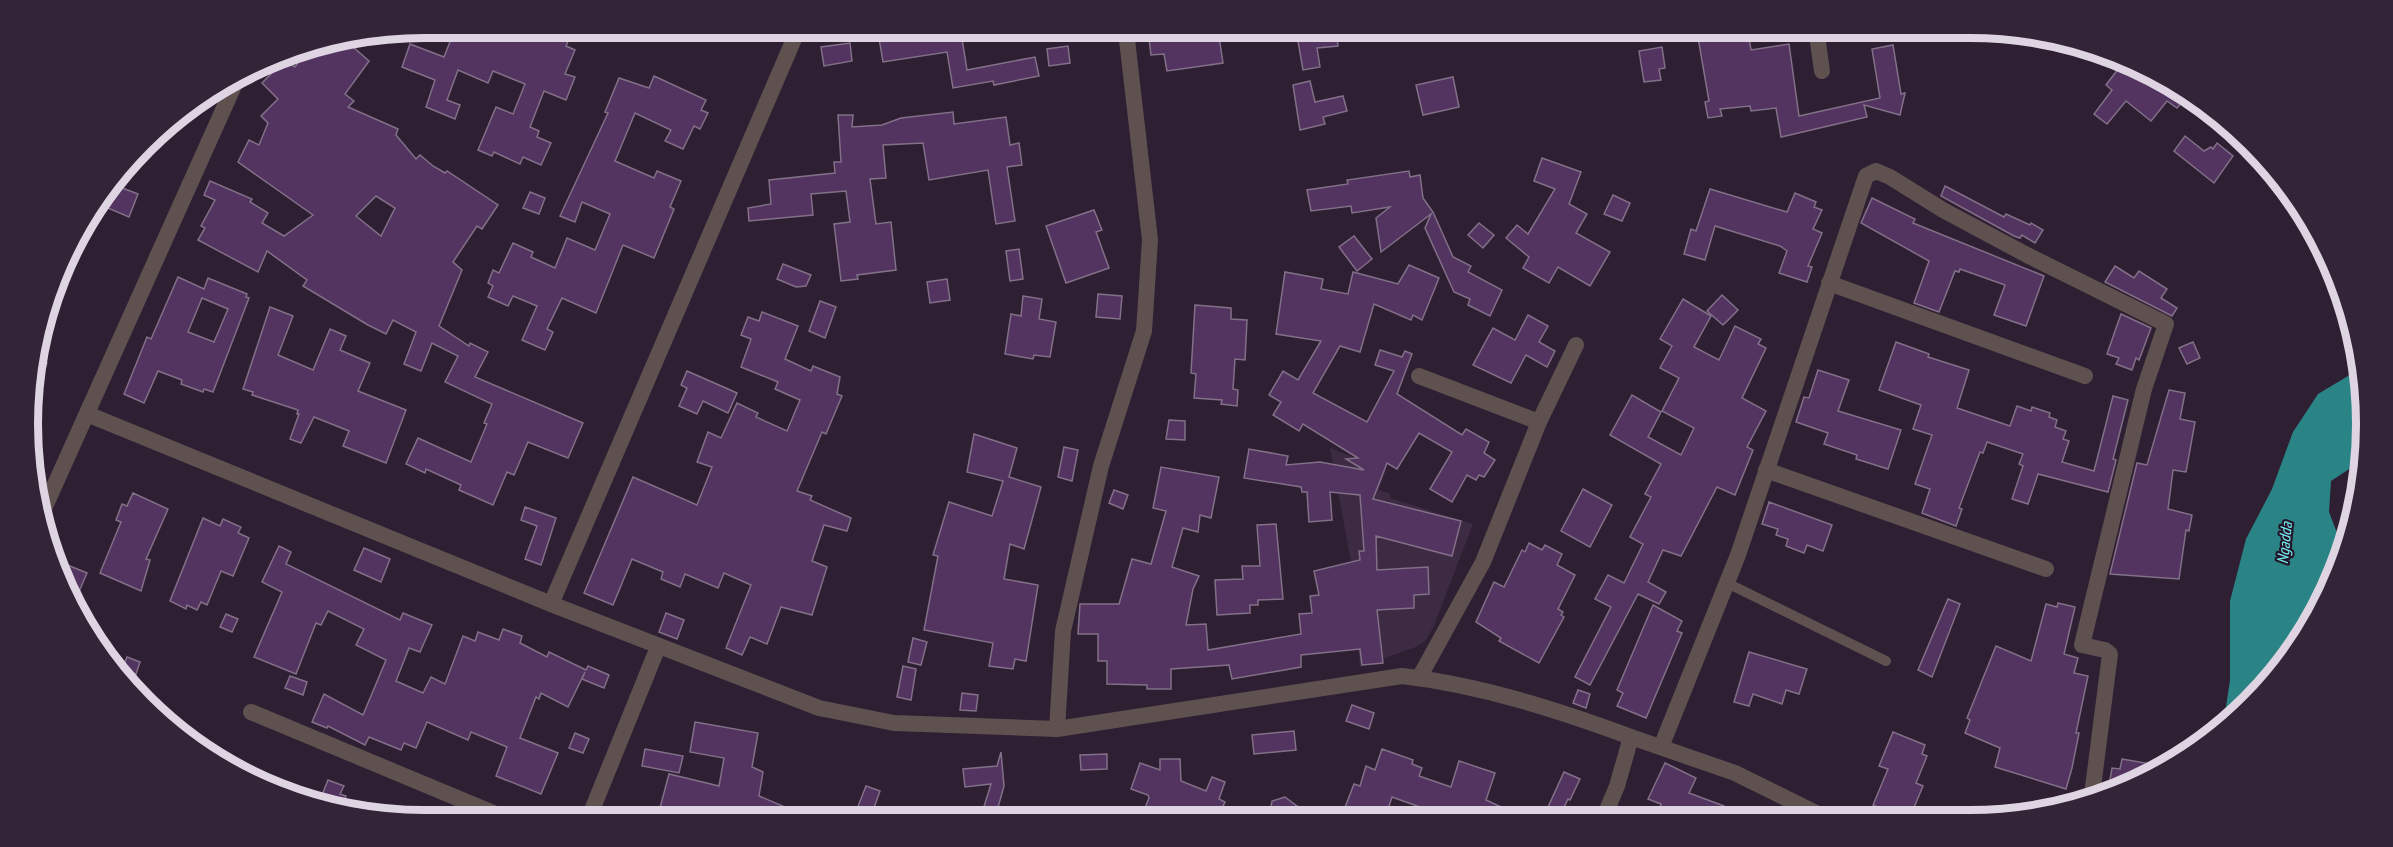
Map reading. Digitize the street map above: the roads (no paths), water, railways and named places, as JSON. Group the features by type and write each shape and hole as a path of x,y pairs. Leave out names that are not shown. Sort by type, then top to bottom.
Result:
{"street":[{"path":"551,604 794,38"},
{"path":"1057,729 1063,631 1101,466 1144,332 1150,240 1127,38"},
{"path":"1817,38 1821,71"},
{"path":"46,503 233,87"},
{"path":"1661,747 1727,583 1866,176 1876,171 2027,255 2166,324 2141,401 2082,645 2105,650 2110,654 2093,789"},
{"path":"1829,283 2085,376"},
{"path":"1419,678 1483,562 1539,422 1576,345"},
{"path":"1419,376 1539,422"},
{"path":"87,414 658,647 819,708 894,723 1057,729 1390,678 1419,678 1491,693 1661,747 1735,773 1810,810"},
{"path":"1766,470 2046,569"},
{"path":"592,810 658,647"},
{"path":"250,712 486,810"},
{"path":"1607,810 1617,786 1631,737"}],"lane":[{"path":"1727,583 1886,661"}],"water":[{"name":"Ngadda","path":"2352,371 2355,398 2355,449 2353,467 2331,481 2329,512 2338,536 2335,548 2316,594 2290,638 2260,678 2225,713 2230,680 2230,601 2246,539 2272,489 2293,432 2318,394 2348,376"}]}
